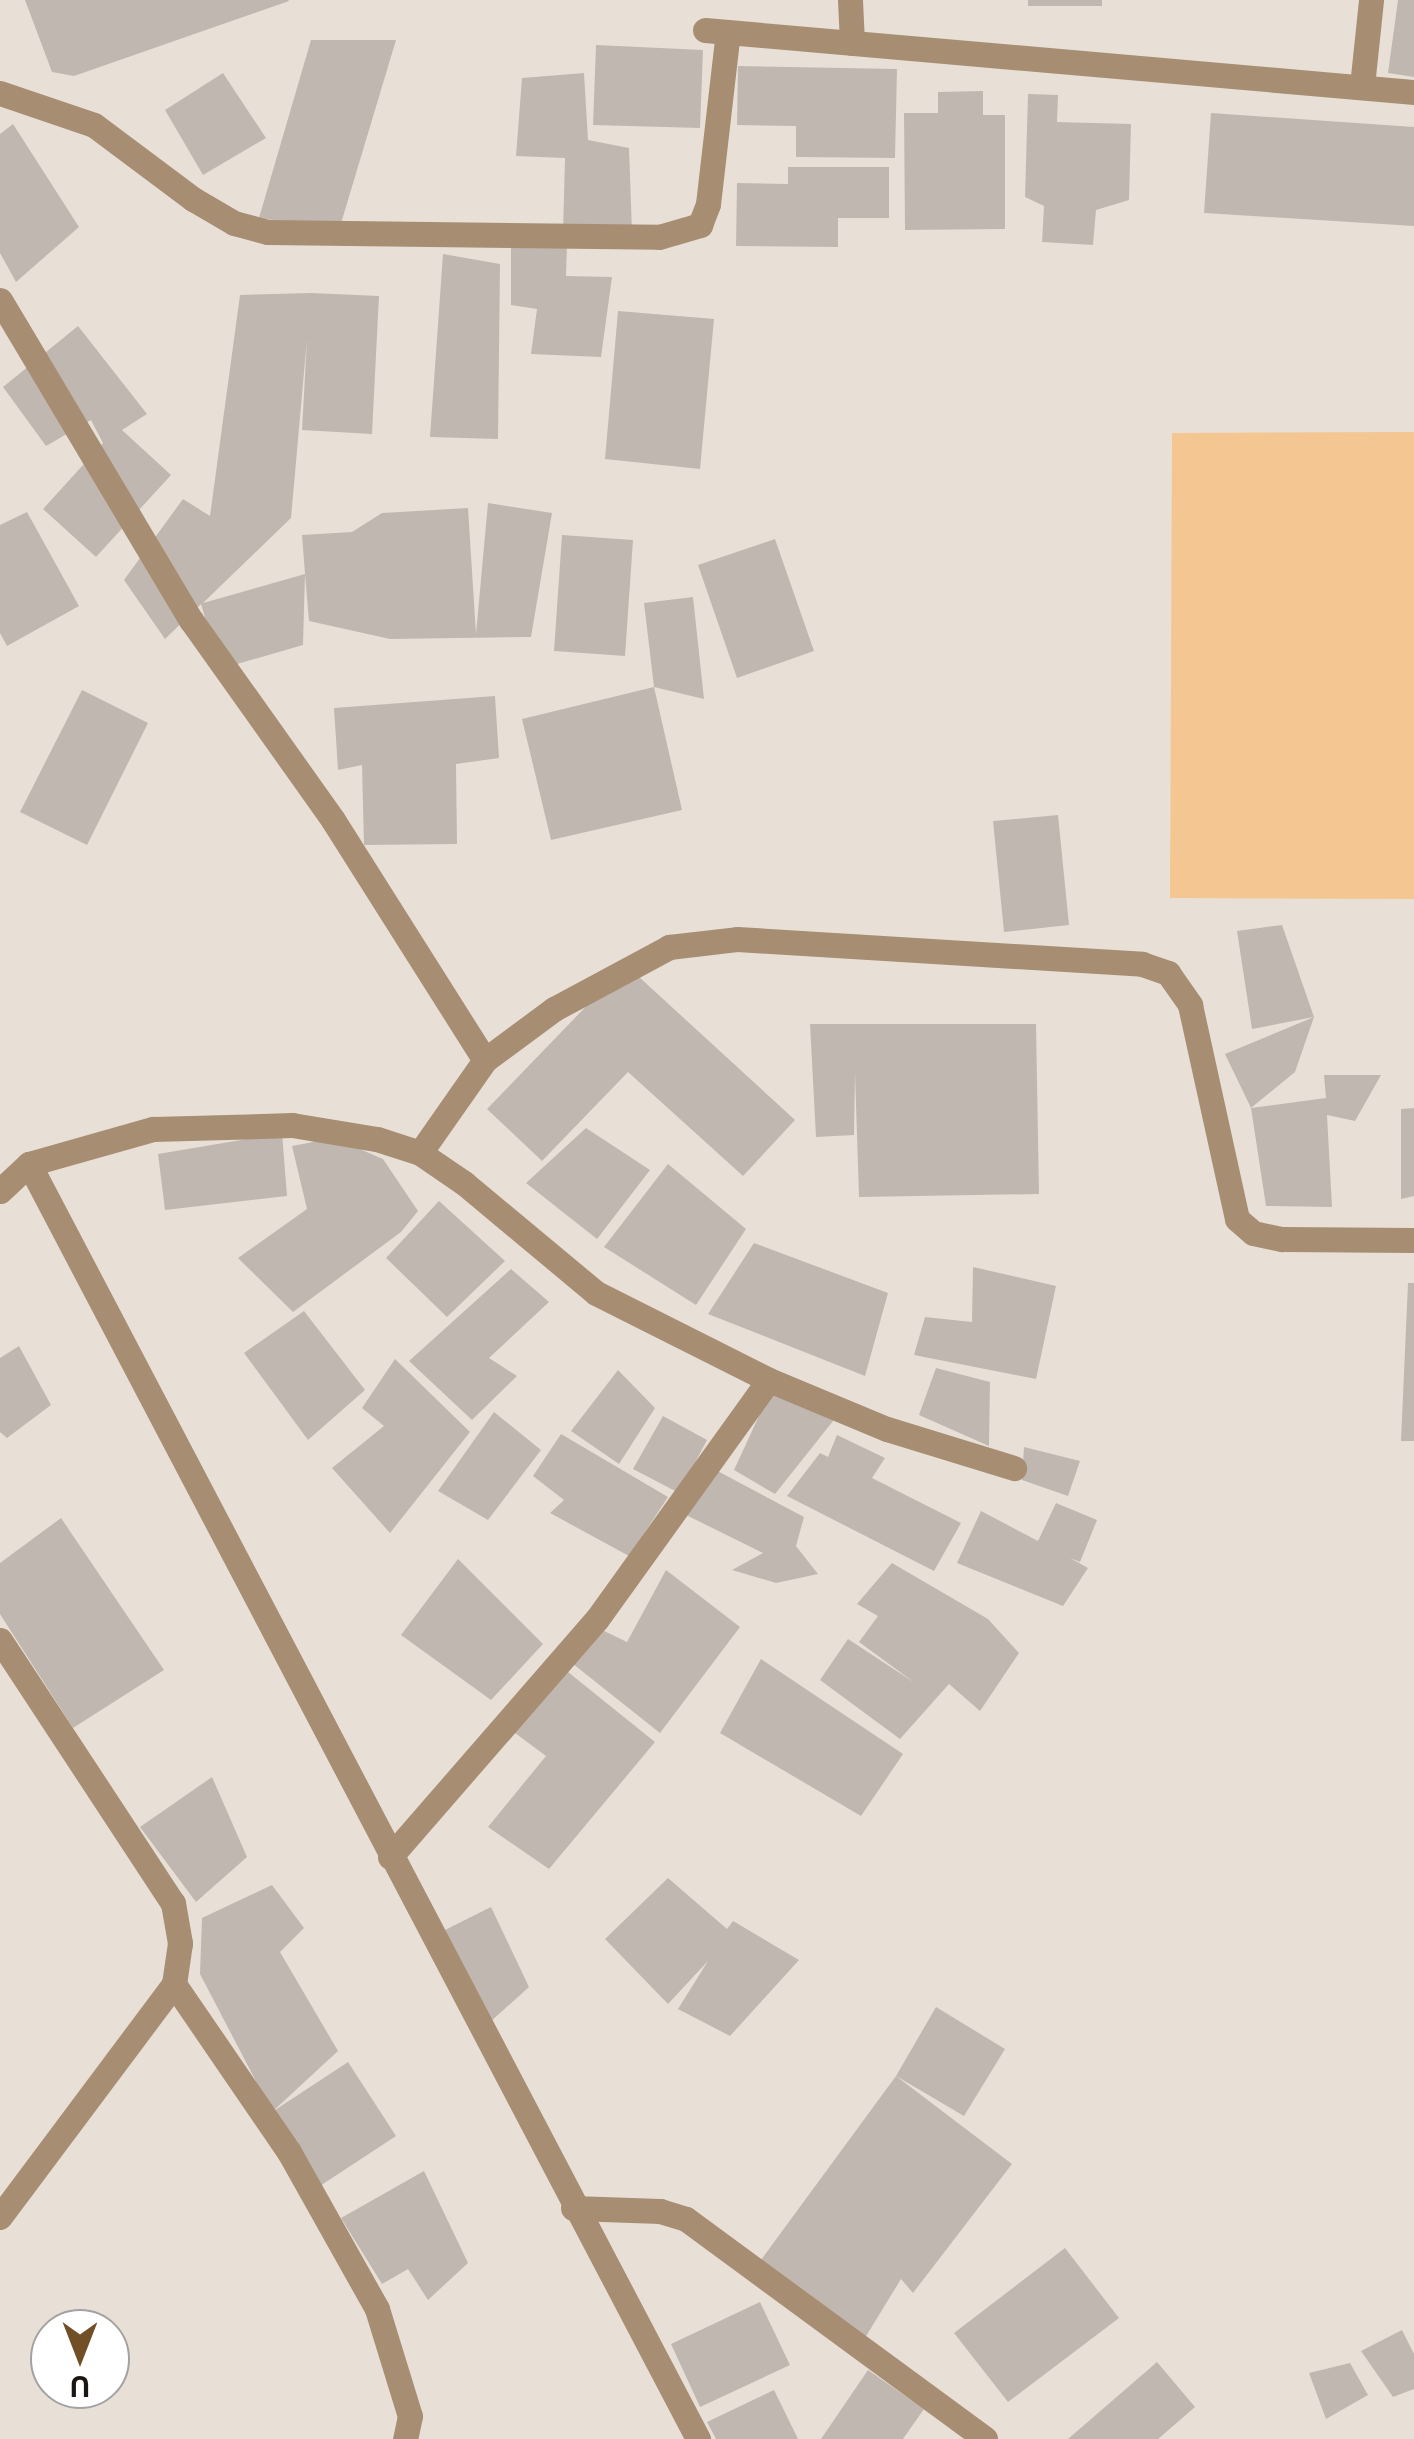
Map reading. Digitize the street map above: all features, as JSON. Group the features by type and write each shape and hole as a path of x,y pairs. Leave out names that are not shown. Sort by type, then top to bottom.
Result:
{"street":[{"path":"850,0 852,44"},
{"path":"1362,86 1370,0"},
{"path":"0,93 94,125 194,200 234,223 268,232 658,237 700,225 708,204 716,31 1414,92"},
{"path":"0,300 192,620 333,820 484,1060"},
{"path":"420,1153 484,1060 554,1009 669,947 737,939 1142,964 1168,973 1190,1005 1236,1219 1253,1233 1282,1240 1414,1240"},
{"path":"0,1191 28,1164 153,1129 220,1124 292,1125 420,1153 596,1292 770,1380 886,1429 1014,1468"},
{"path":"28,1164 573,2208 698,2439"},
{"path":"390,1858 598,1619 770,1380"},
{"path":"0,1640 173,1903 180,1943 174,1984 0,2217"},
{"path":"174,1984 289,2152 377,2309 410,2416 405,2439"},
{"path":"573,2208 660,2211 686,2220 985,2439"}],"shaded area":[{"path":"1414,432 1414,899 1170,898 1172,433"}],"building":[{"path":"25,0 289,1 74,76 52,72"},
{"path":"1028,0 1102,0 1102,6 1028,6"},
{"path":"1398,0 1414,0 1414,77 1388,73"},
{"path":"311,40 396,40 339,230 259,218"},
{"path":"596,45 703,50 700,128 593,125"},
{"path":"738,66 897,69 895,158 796,157 796,126 737,125"},
{"path":"223,73 266,138 203,175 165,110"},
{"path":"584,73 588,140 629,148 632,232 563,232 565,158 516,156 522,78"},
{"path":"983,91 983,115 1005,115 1005,229 905,230 904,113 938,113 938,92"},
{"path":"1028,94 1058,95 1057,122 1131,124 1129,200 1096,210 1093,245 1042,242 1044,206 1025,197"},
{"path":"1211,113 1414,127 1414,226 1204,213"},
{"path":"13,124 79,227 16,282 0,253 0,134"},
{"path":"788,167 889,167 889,218 838,218 838,247 736,246 737,183 788,184"},
{"path":"567,244 566,276 612,277 601,357 531,354 537,309 511,305 511,245"},
{"path":"443,254 500,264 498,439 430,437"},
{"path":"240,295 379,296 372,434 302,430 307,339 291,518 203,603 305,574 303,645 220,669 201,604 165,639 124,580 183,499 210,516"},
{"path":"618,311 714,319 700,469 605,459"},
{"path":"78,326 147,414 122,430 171,475 96,557 43,509 103,443 91,420 46,446 3,387"},
{"path":"488,503 552,513 531,637 390,639 309,621 302,535 352,532 382,513 468,508 476,634"},
{"path":"27,512 79,606 7,646 0,633 0,525"},
{"path":"562,535 633,540 625,656 554,651"},
{"path":"775,539 814,651 737,678 698,565"},
{"path":"693,597 704,699 654,687 644,603"},
{"path":"654,687 682,810 551,840 522,719"},
{"path":"82,690 148,723 87,845 20,812"},
{"path":"495,696 499,758 456,764 457,844 364,845 362,765 338,770 334,708"},
{"path":"1058,815 1069,925 1004,932 993,821"},
{"path":"1282,925 1314,1017 1252,1029 1237,931"},
{"path":"626,965 795,1120 743,1176 628,1072 542,1161 487,1109"},
{"path":"1314,1017 1295,1072 1251,1108 1225,1054"},
{"path":"810,1024 1036,1024 1039,1194 859,1197 855,1073 854,1135 816,1137"},
{"path":"1324,1075 1381,1075 1355,1121 1327,1115 1332,1207 1266,1206 1251,1108 1326,1098"},
{"path":"1414,1108 1414,1196 1401,1199 1401,1109"},
{"path":"586,1128 650,1170 597,1239 526,1183"},
{"path":"282,1133 287,1196 165,1210 158,1154"},
{"path":"334,1138 383,1159 418,1211 401,1232 293,1312 238,1258 307,1209 292,1146"},
{"path":"668,1164 746,1229 696,1305 604,1247"},
{"path":"439,1201 505,1261 447,1317 386,1258"},
{"path":"754,1243 888,1293 865,1376 708,1314"},
{"path":"973,1267 1056,1286 1036,1379 914,1355 925,1317 972,1322"},
{"path":"511,1269 549,1302 489,1358 517,1376 472,1420 409,1361"},
{"path":"1408,1283 1414,1283 1414,1441 1401,1441"},
{"path":"304,1311 365,1390 308,1440 244,1353"},
{"path":"19,1346 51,1405 7,1438 0,1432 0,1358"},
{"path":"395,1359 470,1432 390,1533 332,1468 384,1426 362,1408"},
{"path":"936,1368 990,1382 989,1446 919,1415"},
{"path":"618,1370 655,1408 619,1464 571,1431"},
{"path":"775,1381 841,1411 775,1494 734,1470"},
{"path":"494,1412 541,1450 488,1520 438,1491"},
{"path":"663,1416 707,1440 679,1493 633,1469"},
{"path":"561,1434 668,1497 629,1556 550,1513 564,1500 533,1476"},
{"path":"837,1435 885,1458 872,1478 961,1523 934,1571 787,1496 820,1453 828,1457"},
{"path":"1024,1447 1080,1461 1068,1496 1022,1480"},
{"path":"697,1460 804,1517 796,1546 818,1574 776,1583 732,1570 763,1553 682,1513"},
{"path":"1056,1503 1097,1520 1080,1562 1070,1558 1088,1568 1063,1606 957,1563 981,1511 1038,1541"},
{"path":"61,1518 164,1670 73,1728 0,1614 0,1563"},
{"path":"458,1559 543,1644 491,1700 401,1635"},
{"path":"892,1563 988,1619 1019,1653 980,1711 949,1684 900,1739 820,1680 848,1639 915,1683 859,1642 878,1616 857,1604"},
{"path":"666,1570 740,1627 660,1733 568,1660 602,1630 627,1642"},
{"path":"761,1659 903,1754 861,1816 720,1733"},
{"path":"568,1672 655,1742 549,1869 488,1827 546,1756 511,1730"},
{"path":"212,1777 247,1857 196,1902 140,1827"},
{"path":"668,1878 727,1929 733,1921 799,1960 730,2036 678,2009 708,1961 668,2004 605,1939"},
{"path":"272,1885 304,1928 280,1952 338,2051 272,2112 200,1974 202,1918"},
{"path":"491,1907 529,1987 489,2023 441,1932"},
{"path":"936,2007 1005,2049 964,2116 896,2076"},
{"path":"348,2062 396,2136 320,2186 272,2112"},
{"path":"896,2076 1012,2164 913,2293 901,2279 857,2351 747,2279"},
{"path":"424,2171 468,2263 428,2300 408,2269 382,2284 341,2218"},
{"path":"1065,2248 1119,2318 1008,2402 954,2333"},
{"path":"760,2302 790,2365 700,2407 671,2344"},
{"path":"1402,2330 1414,2354 1414,2389 1393,2397 1361,2351"},
{"path":"1157,2362 1195,2407 1158,2439 1068,2439"},
{"path":"1350,2363 1368,2395 1326,2419 1309,2373"},
{"path":"868,2370 924,2409 903,2439 821,2439"},
{"path":"774,2390 798,2439 716,2439 707,2422"}]}
